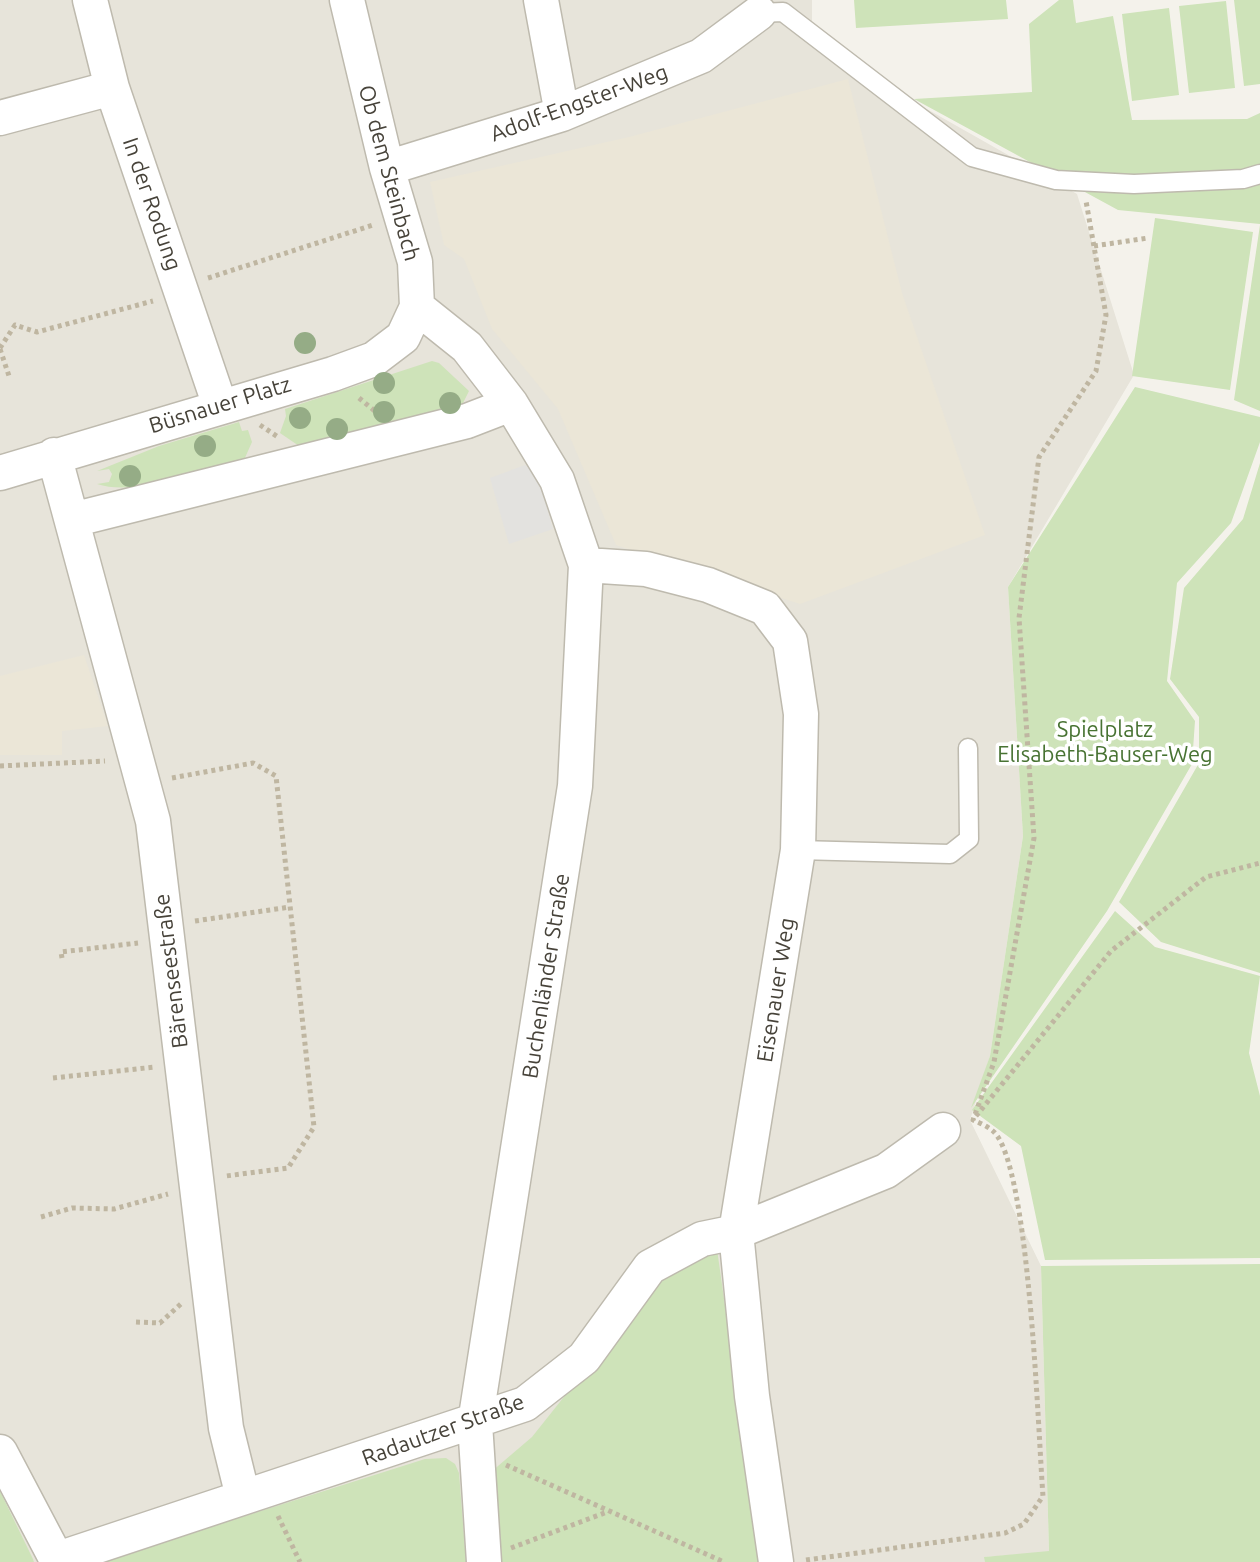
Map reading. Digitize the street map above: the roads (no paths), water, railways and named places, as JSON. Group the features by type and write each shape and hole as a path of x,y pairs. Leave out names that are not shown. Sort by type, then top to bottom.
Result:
{"street":[{"name":"In der Rodung","path":"90,0 112,88 181,289 236,401"},
{"name":"Ob dem Steinbach","path":"347,0 387,168 415,262 417,307"},
{"path":"541,0 562,114"},
{"name":"Adolf-Engster-Weg","path":"387,168 562,114 701,56 760,7"},
{"path":"0,118 112,88"},
{"path":"72,520 300,460 467,421 511,404 467,347 417,307"},
{"name":"Büsnauer Platz","path":"0,473 374,359 403,337 417,307"},
{"name":"Buchenländer Straße","path":"484,1560 476,1437 575,786 586,565 557,480 511,404"},
{"name":"Bärenseestraße","path":"54,455 153,821 160,933 185,1187 226,1428 254,1493"},
{"name":"Eisenauer Weg","path":"586,565 646,569 708,585 765,608 790,641 801,714 798,850 736,1232 752,1396 776,1562"},
{"name":"Radautzer Straße","path":"58,1561 254,1493 476,1437 584,1358 650,1267 702,1239 736,1232 886,1171 958,1125"},
{"path":"0,1452 58,1561"}],"lane":[{"path":"760,7 783,12 972,157 1056,180 1134,184 1243,179 1260,174"},
{"path":"798,850 950,854 969,839 968,748"}],"park label":[{"name":"Spielplatz Elisabeth-Bauser-Weg","path":"1105,742"}]}
